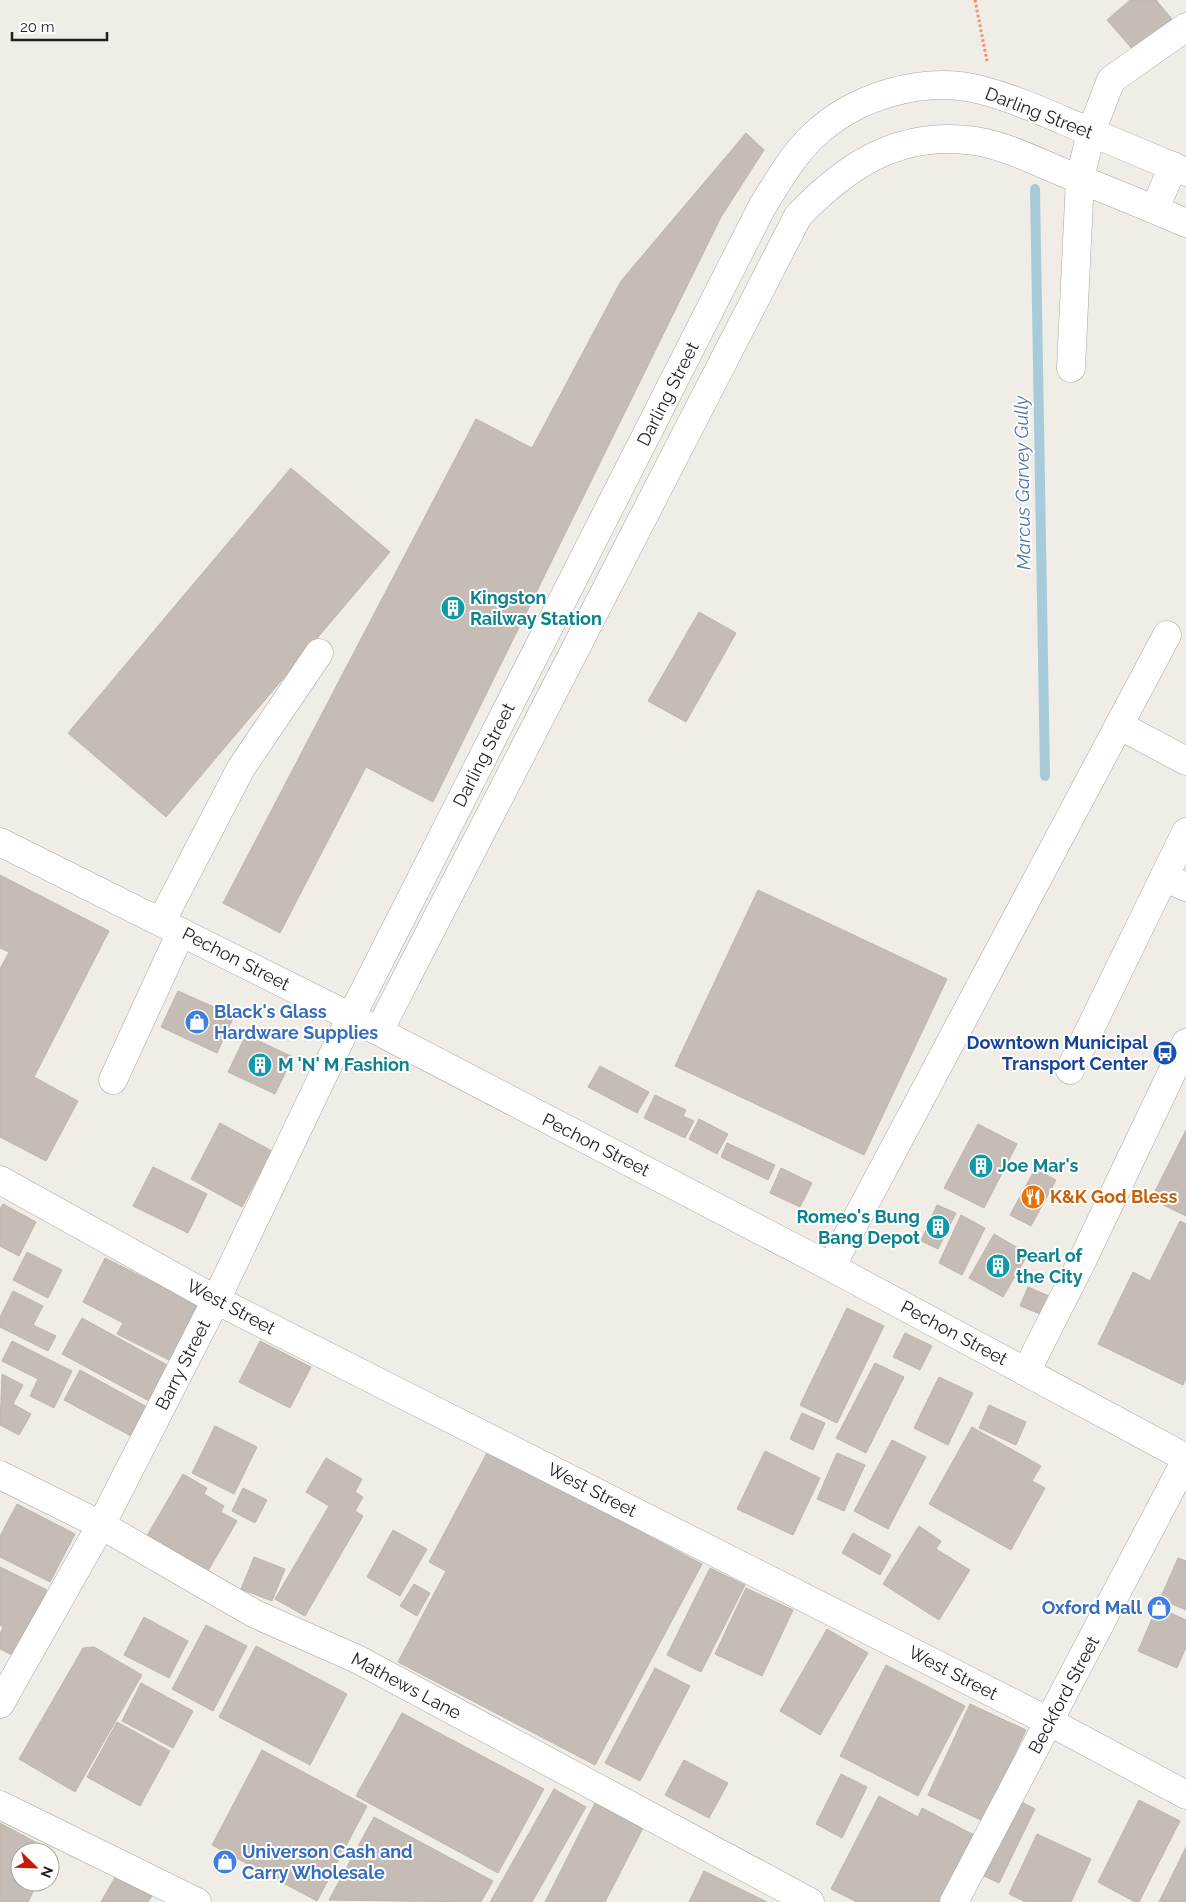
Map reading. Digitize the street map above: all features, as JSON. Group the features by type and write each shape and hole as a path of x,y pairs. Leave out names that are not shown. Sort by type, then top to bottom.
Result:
{"street":[{"path":"1071,368 1080,179 1092,132 1111,80 1186,27"},
{"name":"Darling Street","path":"351,1017 763,205 791,162 812,137 852,107 877,97 907,89 944,85 980,89 1016,100 1179,169"},
{"name":"Darling Street","path":"379,1032 798,216 825,188 851,168 888,150 933,139 968,140 1006,149 1186,223"},
{"path":"1155,209 1179,169"},
{"path":"831,1267 1167,635"},
{"path":"114,1080 171,927 241,768 319,654"},
{"path":"1119,725 1186,761"},
{"path":"450,822 479,836"},
{"path":"1070,1070 1175,882 1186,832"},
{"name":"Pechon Street","path":"0,842 351,1017 831,1267 1186,1459"},
{"name":"Barry Street","path":"0,1704 101,1525 216,1300 351,1017"},
{"path":"1026,1372 1082,1261 1186,1043"},
{"name":"West Street","path":"0,1180 216,1300 1050,1722 1186,1795"},
{"name":"Beckford Street","path":"954,1902 1050,1722 1186,1459"},
{"name":"Mathews Lane","path":"0,1475 101,1525 255,1614 357,1659 810,1902"},
{"path":"0,1805 198,1902"}],"path":[{"path":"975,0 983,45"}],"building":[{"path":"1130,0 1156,0 1172,19 1134,51 1107,20"},
{"name":"Kingston Railway Station","path":"746,133 764,150 721,217 433,802 366,767 280,933 223,903 476,419 532,448 621,281"},
{"path":"291,468 390,552 166,817 68,733"},
{"path":"699,612 736,633 686,722 648,701"},
{"path":"0,875 109,931 34,1077 78,1101 46,1161 0,1137 0,969 9,952 0,948"},
{"path":"758,890 947,979 864,1155 675,1066"},
{"name":"Black's Glass Hardware Supplies","path":"178,991 234,1016 217,1053 161,1027"},
{"name":"M 'N' M Fashion","path":"246,1035 293,1057 275,1094 228,1072"},
{"path":"600,1066 649,1092 637,1113 588,1087"},
{"path":"655,1095 686,1110 683,1116 694,1121 685,1138 644,1118"},
{"path":"699,1119 728,1134 717,1154 689,1139"},
{"path":"220,1123 272,1151 242,1207 191,1179"},
{"name":"Joe Mar's","path":"978,1124 1017,1144 984,1208 944,1188"},
{"path":"1186,1130 1186,1216 1151,1199"},
{"path":"727,1143 775,1165 768,1180 721,1157"},
{"path":"153,1167 207,1194 188,1233 133,1206"},
{"path":"781,1168 812,1183 800,1207 770,1193"},
{"name":"K&K God Bless","path":"1035,1169 1056,1180 1031,1226 1010,1215"},
{"path":"3,1204 36,1222 19,1256 0,1246 0,1209"},
{"name":"Romeo's Bung Bang Depot","path":"937,1205 956,1213 938,1249 921,1241"},
{"path":"961,1215 985,1228 962,1275 939,1263"},
{"path":"1180,1221 1186,1224 1186,1378 1183,1385 1098,1344 1133,1272 1150,1281"},
{"name":"Pearl of the City","path":"994,1234 1028,1254 1003,1297 969,1278"},
{"path":"27,1252 62,1270 48,1298 13,1280"},
{"path":"105,1258 199,1305 171,1361 117,1334 123,1323 83,1302"},
{"path":"1028,1287 1056,1299 1048,1317 1020,1306"},
{"path":"13,1291 43,1306 33,1325 56,1336 48,1351 0,1327 0,1317"},
{"path":"847,1308 884,1326 837,1423 800,1405"},
{"path":"82,1318 169,1366 149,1401 62,1354"},
{"path":"905,1333 932,1346 920,1370 893,1357"},
{"path":"12,1341 72,1371 54,1408 30,1396 38,1379 2,1361"},
{"path":"260,1341 311,1367 290,1408 239,1382"},
{"path":"875,1363 904,1377 866,1453 836,1438"},
{"path":"80,1370 147,1407 131,1436 64,1400"},
{"path":"2,1374 23,1385 13,1404 31,1414 19,1435 0,1425"},
{"path":"939,1377 973,1393 948,1445 914,1428"},
{"path":"989,1405 1026,1422 1016,1445 979,1428"},
{"path":"802,1413 825,1423 813,1450 790,1439"},
{"path":"215,1426 257,1447 234,1494 192,1473"},
{"path":"972,1427 1041,1466 1032,1481 1045,1488 1011,1550 929,1504"},
{"path":"892,1440 926,1457 888,1529 854,1511"},
{"path":"488,1451 702,1564 595,1765 398,1662 446,1571 429,1562"},
{"path":"765,1451 820,1478 793,1535 737,1509"},
{"path":"837,1453 865,1465 844,1511 817,1499"},
{"path":"326,1458 362,1479 355,1492 363,1497 355,1511 363,1516 305,1616 275,1599 329,1506 306,1492"},
{"path":"183,1474 207,1488 204,1494 224,1506 221,1512 237,1521 205,1576 144,1541"},
{"path":"243,1488 267,1500 255,1523 232,1511"},
{"path":"17,1504 75,1534 50,1582 0,1557 0,1536"},
{"path":"919,1526 941,1541 936,1549 970,1570 939,1620 883,1584"},
{"path":"393,1530 427,1549 400,1596 367,1577"},
{"path":"853,1533 891,1555 880,1575 842,1553"},
{"path":"254,1557 285,1569 272,1601 241,1589"},
{"path":"1178,1558 1186,1561 1186,1610 1160,1599"},
{"path":"0,1567 47,1590 14,1656 0,1649 0,1634 3,1627 0,1625"},
{"path":"710,1568 745,1585 701,1672 667,1655"},
{"path":"414,1584 430,1593 417,1616 400,1606"},
{"path":"746,1588 793,1610 762,1676 715,1654"},
{"path":"1157,1607 1186,1620 1186,1647 1177,1668 1138,1651"},
{"path":"144,1617 188,1641 169,1678 124,1655"},
{"path":"206,1625 247,1646 213,1711 172,1689"},
{"path":"827,1629 868,1653 820,1735 780,1711"},
{"path":"256,1646 347,1694 310,1765 219,1717"},
{"path":"94,1647 142,1675 75,1792 19,1759 83,1648"},
{"path":"886,1665 965,1706 918,1796 840,1756"},
{"path":"655,1668 690,1686 640,1781 605,1763"},
{"path":"141,1683 193,1711 173,1748 122,1721"},
{"path":"970,1704 1026,1730 983,1821 928,1795"},
{"path":"402,1713 544,1789 498,1873 356,1796"},
{"path":"117,1722 170,1751 140,1806 87,1777"},
{"path":"262,1750 367,1806 317,1901 212,1845"},
{"path":"684,1760 728,1783 709,1818 665,1795"},
{"path":"841,1774 867,1787 842,1838 816,1824"},
{"path":"554,1789 586,1807 532,1902 490,1902"},
{"path":"879,1796 918,1817 922,1808 974,1835 940,1902 857,1902 831,1889"},
{"path":"1018,1800 1035,1809 999,1883 982,1875"},
{"path":"1139,1800 1180,1821 1139,1902 1135,1902 1098,1882"},
{"path":"595,1803 643,1828 605,1902 545,1902"},
{"path":"374,1817 493,1881 481,1902 329,1900"},
{"path":"0,1823 35,1842 10,1842 10,1892 33,1892 28,1902 0,1902"},
{"path":"1037,1834 1091,1859 1071,1902 1026,1902 1009,1894"},
{"path":"1186,1847 1186,1902 1159,1902"},
{"path":"704,1871 767,1902 689,1902"},
{"path":"117,1874 153,1894 148,1902 101,1902"}],"waterway":[{"name":"Marcus Garvey Gully","path":"1035,189 1045,776"}],"place":[{"name":"Kingston Railway Station","path":"453,608"},
{"name":"Black's Glass Hardware Supplies","path":"197,1022"},
{"name":"Downtown Municipal Transport Center","path":"1165,1053"},
{"name":"M 'N' M Fashion","path":"260,1065"},
{"name":"Joe Mar's","path":"981,1166"},
{"name":"K&K God Bless","path":"1033,1197"},
{"name":"Romeo's Bung Bang Depot","path":"938,1227"},
{"name":"Pearl of the City","path":"998,1266"},
{"name":"Oxford Mall","path":"1159,1608"},
{"name":"Universon Cash and Carry Wholesale","path":"225,1862"}]}
